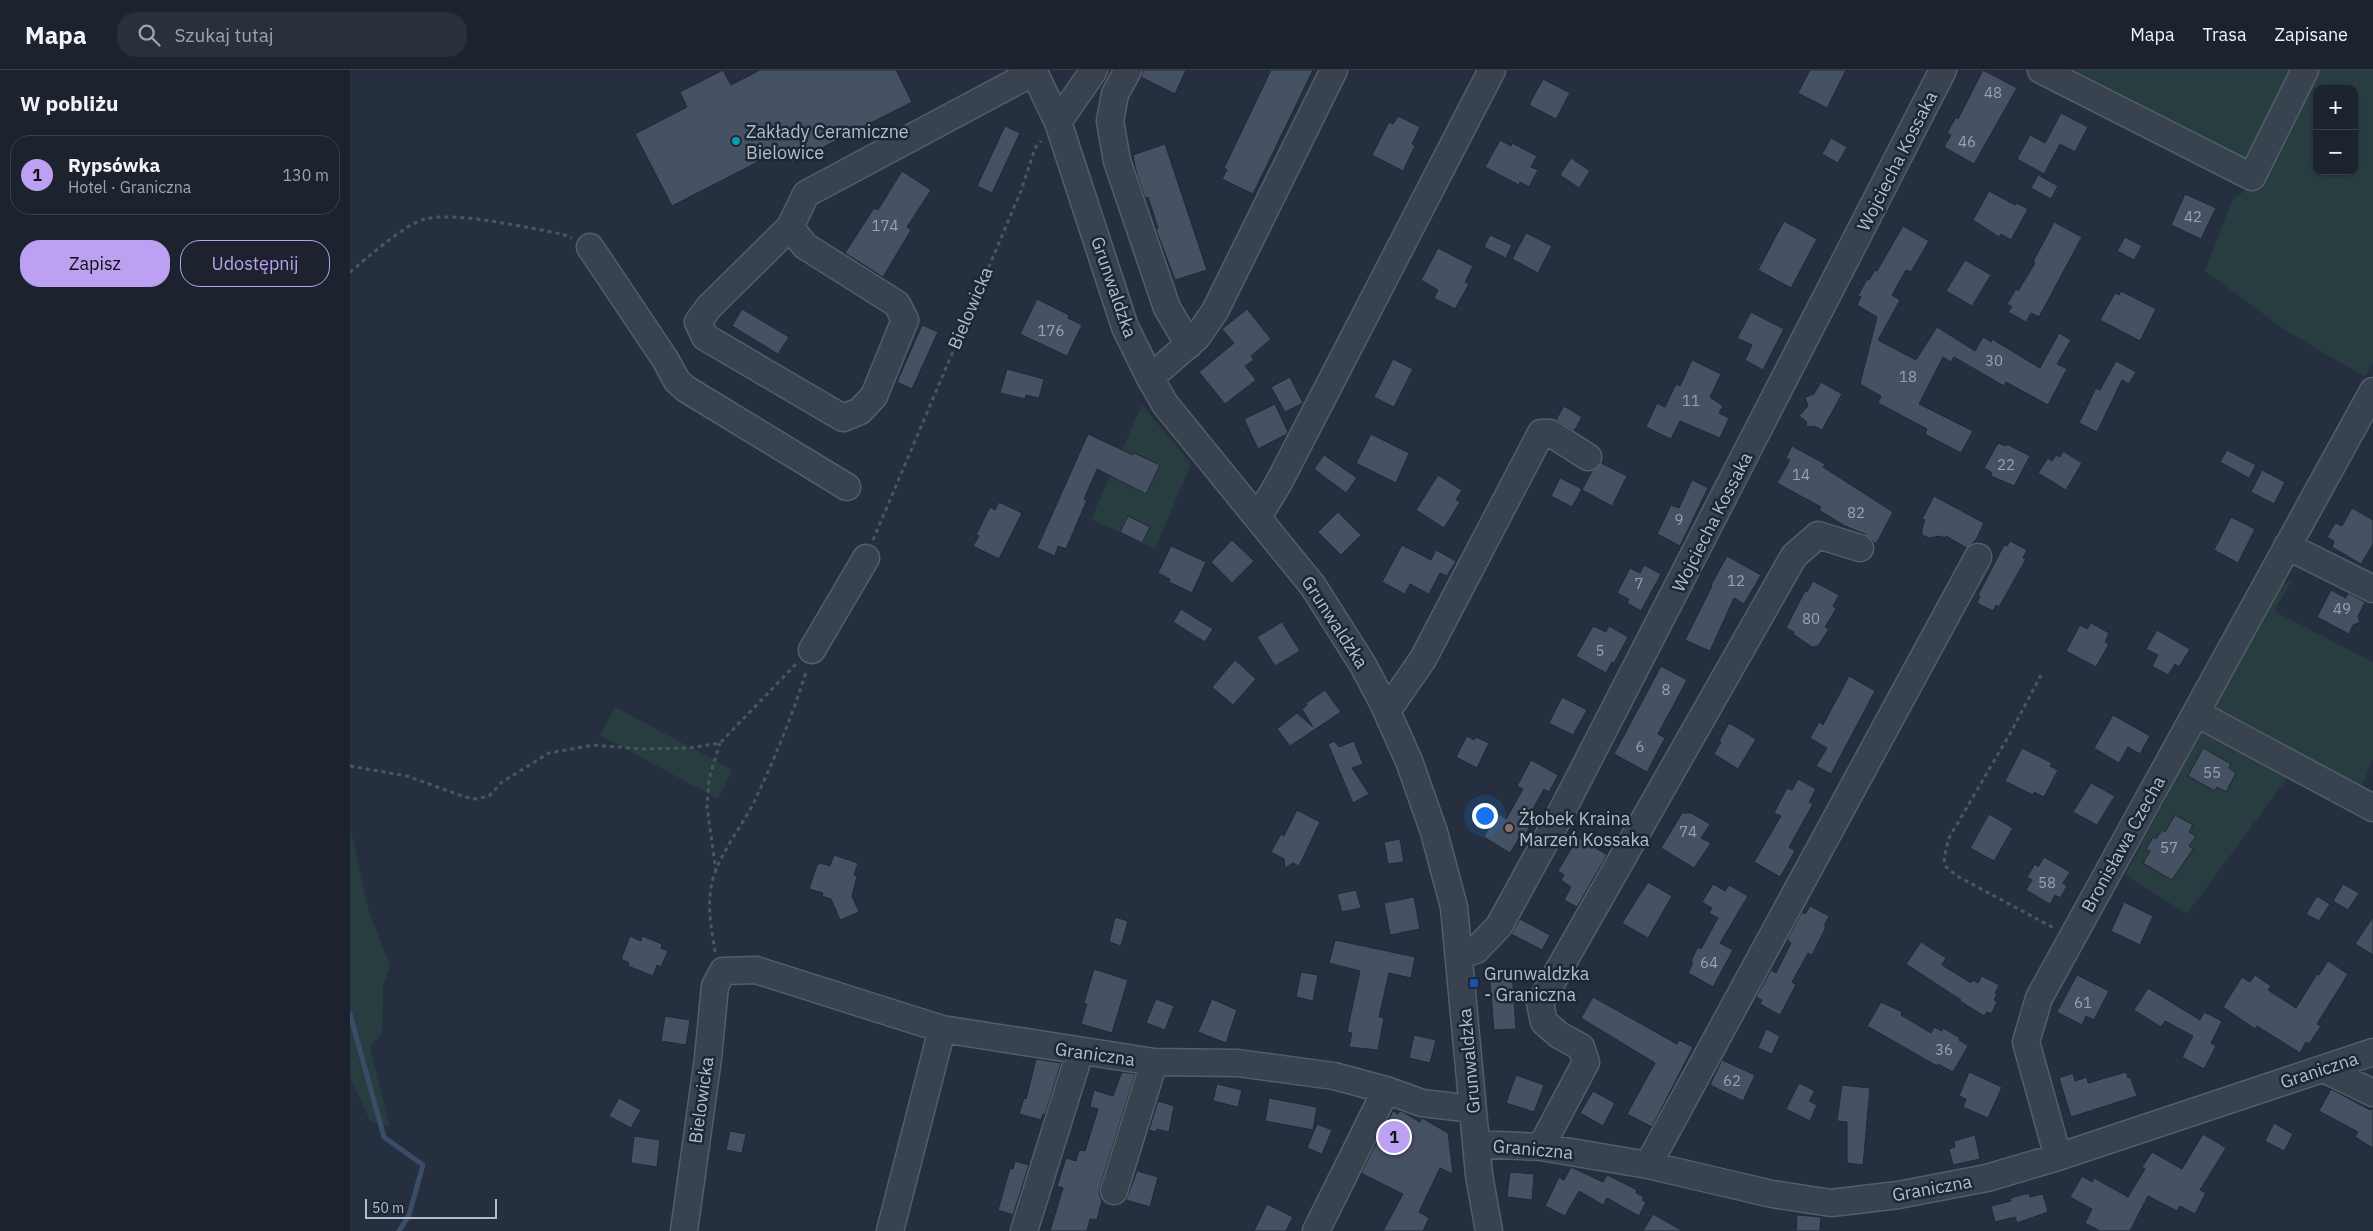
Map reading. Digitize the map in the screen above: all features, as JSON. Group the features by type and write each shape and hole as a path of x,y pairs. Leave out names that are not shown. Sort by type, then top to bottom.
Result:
{"street":[{"path":"1058,122 1094,70"},
{"path":"1128,70 1115,94 1110,121 1117,161 1167,308 1189,345"},
{"path":"1150,378 1189,345 1215,311 1334,70"},
{"path":"1258,517 1283,475 1492,70"},
{"name":"Wojciecha Kossaka","path":"1460,955 1476,950 1499,926 1562,811 1943,70"},
{"path":"2041,70 2252,177 2305,70"},
{"path":"790,227 805,246 897,304 905,320 874,396 860,411 843,418 705,337 698,322 709,307 790,227 806,194 1034,71"},
{"name":"Grunwaldzka","path":"1034,71 1058,122 1125,327 1150,378 1166,404 1313,586 1363,665 1387,711 1409,761 1434,832 1454,907 1460,955 1476,1144 1489,1231"},
{"path":"590,247 665,359 677,381 686,389 848,486"},
{"name":"Bronisława Czecha","path":"2058,1157 2026,1042 2038,998 2373,391"},
{"path":"1387,711 1422,660 1541,433 1550,433 1588,456"},
{"path":"1541,1146 1586,1062 1581,1047 1559,1035 1544,1022 1540,1003 1794,556 1818,535 1860,548"},
{"path":"2288,546 2373,589"},
{"path":"1648,1165 1978,557"},
{"path":"812,650 866,558"},
{"path":"2196,713 2373,808"},
{"name":"Graniczna","path":"723,971 756,970 942,1029 1080,1052 1154,1062 1237,1063 1334,1076 1386,1090 1422,1104 1473,1109"},
{"name":"Bielowicka","path":"684,1231 708,1058 715,986 723,971"},
{"path":"890,1231 942,1029"},
{"path":"1024,1231 1080,1052"},
{"name":"Graniczna","path":"1476,1144 1541,1146 1648,1165 1772,1194 1831,1203 1898,1195 1987,1178 2058,1157 2373,1052"},
{"path":"1114,1191 1154,1062"},
{"path":"2324,1068 2373,1093"},
{"path":"1316,1231 1386,1090"}],"path":[{"name":"Bielowicka","path":"866,558 895,485 1021,191 1035,148 1058,122"},
{"path":"350,272 403,231 424,219 455,217 562,234 590,247"},
{"path":"716,872 708,807 708,779 720,742 785,674 812,650"},
{"path":"723,971 715,954 709,912 711,886 716,872 754,801 779,744 800,690 812,650"},
{"path":"2041,675 2011,732 1949,838 1944,858 1945,866 1957,876 2071,938"},
{"path":"350,766 407,776 464,797 475,799 488,796 502,782 549,753 593,745 642,749 689,748 720,742"}],"green space":[{"path":"2075,70 2291,70 2245,158"},
{"path":"2316,70 2373,70 2373,363 2365,377 2285,330 2205,271 2232,200 2250,187"},
{"path":"1142,405 1191,464 1155,549 1091,519"},
{"path":"2292,581 2274,611 2373,662 2373,760 2358,795 2216,720 2212,705 2273,587"},
{"path":"615,707 733,770 718,799 600,735"},
{"path":"2200,732 2288,777 2187,914 2125,875 2166,799 2164,797"},
{"path":"350,826 369,912 390,965 383,986 382,1034 370,1046 390,1127 370,1121 350,1077"}],"building":[{"name":"Zakłady Ceramiczne Bielowice","path":"723,70 731,85 760,70 896,70 912,102 792,163 785,148 672,206 635,134 687,107 680,92"},
{"path":"1143,70 1186,70 1175,94 1141,77"},
{"path":"1271,70 1313,70 1253,194 1222,179 1227,170 1224,168"},
{"path":"1810,70 1846,70 1827,108 1798,93"},
{"path":"1983,70 2017,88 1974,164 1944,147 1951,135 1947,133 1956,117 1958,119"},
{"path":"1543,79 1570,93 1556,119 1529,105"},
{"path":"2061,113 2088,127 2075,152 2060,144 2044,174 2017,159 2030,135 2045,143"},
{"path":"1398,116 1420,127 1412,144 1415,146 1403,171 1372,155 1389,122 1393,124"},
{"path":"1005,126 1020,133 992,193 977,186"},
{"path":"1831,138 1847,147 1838,163 1822,154"},
{"path":"1500,140 1511,146 1512,143 1537,156 1531,167 1538,170 1529,187 1520,182 1519,185 1485,167"},
{"path":"1165,144 1207,270 1175,280 1156,229 1158,228 1148,197 1145,198 1133,155"},
{"path":"1571,158 1590,171 1579,188 1560,175"},
{"path":"902,171 931,190 907,227 911,230 883,277 845,253 874,208 878,210"},
{"path":"2038,175 2058,186 2051,199 2031,188"},
{"path":"1989,191 2015,205 2016,203 2028,209 2011,240 2001,234 1999,237 1973,220"},
{"path":"2185,194 2216,208 2201,239 2171,225"},
{"path":"1784,221 1817,239 1791,288 1758,270"},
{"path":"2054,222 2082,237 2039,317 2031,313 2026,322 2008,312 2012,307 2007,304 2016,289 2018,291 2035,263 2033,262"},
{"path":"1903,226 1929,241 1911,272 1906,270 1892,295 1900,300 1878,340 1916,360 1937,327 1975,351 1983,337 1991,342 1992,339 2040,368 2059,333 2071,340 2057,364 2067,369 2048,405 2006,382 2004,386 1954,357 1951,362 1943,357 1919,404 1973,431 1961,453 1925,434 1927,429 1878,403 1881,396 1860,384 1877,317 1857,305 1861,297 1858,296 1867,279 1869,280 1875,270 1877,271"},
{"path":"1526,233 1552,246 1538,273 1512,259"},
{"path":"1490,235 1512,245 1506,258 1484,247"},
{"path":"2125,237 2142,246 2134,260 2117,251"},
{"path":"1438,248 1473,266 1465,282 1469,284 1455,309 1434,298 1438,290 1421,280"},
{"path":"1965,260 1991,275 1972,306 1946,291"},
{"path":"2121,291 2156,309 2140,341 2100,320 2115,293 2119,295"},
{"path":"1037,299 1069,315 1068,318 1082,325 1067,356 1020,334"},
{"path":"742,309 789,337 778,354 732,326"},
{"path":"1247,309 1271,339 1251,356 1254,360 1245,366 1256,380 1225,404 1199,372 1234,343 1222,329"},
{"path":"1751,312 1784,329 1763,370 1745,360 1752,345 1737,338"},
{"path":"922,325 938,332 912,389 897,382"},
{"path":"1393,359 1413,369 1394,407 1374,397"},
{"path":"1692,360 1721,374 1710,397 1723,406 1719,413 1729,418 1720,438 1680,421 1671,439 1646,427 1657,403 1665,407 1676,384 1680,386"},
{"path":"2116,361 2136,372 2129,384 2122,380 2097,432 2079,423 2096,388 2100,390"},
{"path":"1007,369 1044,379 1039,398 1026,395 1025,399 1000,393"},
{"path":"1290,377 1303,403 1285,412 1271,387"},
{"path":"1821,382 1842,394 1822,430 1814,426 1807,427 1806,421 1799,416 1808,406 1805,397 1814,394"},
{"path":"1275,404 1288,432 1258,449 1244,419"},
{"path":"1564,406 1582,417 1574,431 1556,420"},
{"path":"1088,434 1160,465 1146,494 1097,469 1084,499 1087,500 1066,549 1058,546 1055,556 1037,548"},
{"path":"1371,434 1409,453 1396,483 1356,463"},
{"path":"1998,443 2006,446 2007,444 2030,456 2014,486 1991,476 1992,473 1984,468"},
{"path":"1792,446 1825,464 1823,467 1893,512 1876,544 1865,534 1845,526 1819,510 1821,507 1777,483 1790,460 1786,458"},
{"path":"2227,450 2256,465 2249,478 2220,462"},
{"path":"2063,451 2082,463 2066,490 2038,473 2048,458 2052,461 2056,455 2060,457"},
{"path":"1324,455 1357,478 1346,493 1314,469"},
{"path":"1601,463 1627,476 1612,506 1582,490 1592,471"},
{"path":"2262,470 2285,482 2274,504 2251,492"},
{"path":"1438,475 1462,490 1456,500 1460,502 1444,528 1416,510"},
{"path":"1560,478 1582,489 1572,507 1551,496"},
{"path":"1692,480 1708,488 1680,546 1657,534 1671,505 1679,508"},
{"path":"1934,496 1984,523 1976,540 1967,548 1946,536 1945,538 1940,536 1929,538 1922,535 1925,520 1922,519"},
{"path":"999,502 1022,513 999,559 973,546 979,536 976,535 990,507 995,510"},
{"path":"2352,508 2373,520 2373,544 2361,564 2332,547 2334,541 2327,537 2335,523 2342,526"},
{"path":"1338,512 1361,535 1341,555 1318,532"},
{"path":"1128,516 1150,527 1142,543 1120,532"},
{"path":"2231,517 2255,529 2238,563 2214,550"},
{"path":"1232,540 1254,561 1232,583 1211,562"},
{"path":"2010,541 2027,550 2023,558 2026,559 1999,607 1996,605 1993,611 1977,603 1980,596 1978,595 2004,545 2007,546"},
{"path":"1402,545 1431,560 1436,550 1456,561 1447,576 1440,573 1429,594 1410,584 1405,594 1382,582"},
{"path":"1171,546 1206,562 1192,593 1169,582 1170,579 1158,573"},
{"path":"1727,556 1761,575 1744,604 1734,598 1710,651 1685,640"},
{"path":"1644,565 1661,574 1641,611 1627,603 1629,599 1617,593 1630,568 1640,573"},
{"path":"1813,581 1839,595 1833,606 1836,609 1825,627 1829,629 1818,646 1812,647 1786,628 1805,591 1807,592"},
{"path":"2331,590 2346,598 2348,593 2365,602 2358,616 2360,622 2353,625 2349,634 2317,617"},
{"path":"1181,609 1213,629 1205,642 1173,622"},
{"path":"1282,622 1300,651 1275,666 1257,637"},
{"path":"2091,623 2109,633 2105,642 2109,644 2096,667 2066,651 2080,625 2087,629"},
{"path":"1593,626 1606,632 1609,626 1628,637 1614,663 1612,662 1606,673 1576,656"},
{"path":"2157,630 2190,649 2179,667 2175,664 2168,675 2152,666 2158,655 2146,649"},
{"path":"1235,660 1256,679 1233,705 1212,687"},
{"path":"1661,666 1687,680 1658,734 1665,738 1647,772 1614,754"},
{"path":"1849,676 1875,691 1831,774 1816,766 1827,748 1810,738 1819,722 1823,725"},
{"path":"1325,690 1341,712 1290,746 1277,729 1297,713 1313,727 1302,709 1307,705 1306,703"},
{"path":"1562,697 1587,710 1573,735 1549,723"},
{"path":"2113,715 2150,736 2140,754 2128,747 2119,763 2094,748"},
{"path":"1729,723 1756,739 1738,769 1714,754"},
{"path":"1467,736 1474,740 1476,737 1489,743 1477,768 1456,757"},
{"path":"1334,741 1339,747 1354,741 1363,764 1352,768 1369,794 1353,803 1328,744"},
{"path":"2022,748 2052,763 2050,766 2058,770 2044,797 2034,792 2033,795 2005,781"},
{"path":"2203,748 2231,764 2229,768 2236,773 2226,792 2217,787 2215,791 2188,776"},
{"path":"1531,760 1558,775 1549,792 1544,789 1529,816 1534,819 1524,837 1521,835 1510,853 1484,837 1497,813 1506,819 1523,789 1517,786"},
{"path":"1798,779 1816,789 1809,802 1813,804 1789,847 1795,851 1780,877 1754,862 1781,816 1774,813 1787,788 1792,790"},
{"path":"2091,783 2115,796 2097,825 2073,812"},
{"path":"1297,810 1320,822 1299,866 1293,863 1285,868 1284,859 1271,852 1281,834 1284,836"},
{"path":"1682,813 1691,813 1710,824 1701,838 1711,843 1694,868 1661,848"},
{"path":"1989,814 2013,828 1994,861 1970,848"},
{"path":"2175,815 2193,825 2189,832 2196,836 2189,846 2193,849 2172,880 2143,863 2150,851 2146,849 2153,837 2156,839 2162,830 2165,832"},
{"path":"1578,837 1607,855 1577,907 1564,900 1571,887 1561,880 1564,875 1558,871"},
{"path":"1400,839 1404,862 1388,864 1384,842"},
{"path":"834,855 858,863 854,875 857,876 852,896 859,912 840,920 831,899 822,896 823,893 809,889 817,865 820,863 830,866"},
{"path":"2044,857 2070,872 2063,883 2067,886 2060,898 2055,895 2050,904 2026,890 2032,880 2027,877 2035,864 2038,867"},
{"path":"1648,882 1672,896 1648,938 1622,923"},
{"path":"1713,884 1725,891 1729,885 1748,896 1720,943 1733,950 1713,987 1688,973 1693,963 1691,961 1698,947 1701,949 1718,918 1709,913 1712,908 1702,902"},
{"path":"2343,884 2359,893 2348,910 2333,901"},
{"path":"1356,890 1361,908 1342,912 1337,894"},
{"path":"2317,896 2330,904 2319,921 2306,914"},
{"path":"1414,897 1420,929 1390,935 1384,903"},
{"path":"2124,902 2153,916 2140,945 2111,931"},
{"path":"1810,906 1829,916 1824,926 1826,927 1812,955 1808,953 1792,982 1796,985 1780,1015 1760,1004 1762,1000 1756,997 1771,970 1776,973 1791,943 1787,940 1802,912 1805,914"},
{"path":"1115,917 1128,921 1121,946 1109,942"},
{"path":"2373,917 2373,955 2355,944"},
{"path":"1520,919 1550,935 1542,950 1511,934"},
{"path":"630,936 641,941 642,936 662,944 661,948 668,951 661,967 657,965 653,976 628,966 629,963 621,959"},
{"path":"1335,940 1415,957 1411,978 1389,973 1379,1017 1384,1018 1378,1050 1349,1047 1352,1033 1347,1032 1360,971 1329,963"},
{"path":"1921,942 1946,958 1942,965 1971,983 1973,980 1978,983 1982,976 1999,985 1994,1000 1997,1002 1991,1014 1987,1012 1984,1016 1906,964"},
{"path":"2328,961 2348,974 2317,1024 2321,1026 2309,1044 2306,1042 2300,1053 2257,1026 2255,1029 2223,1007 2242,977 2250,982 2255,975 2271,986 2268,990 2296,1008 2317,974 2319,975"},
{"path":"1094,969 1128,980 1112,1033 1081,1024 1087,1004 1084,1003"},
{"path":"1512,970 1516,1029 1494,1030 1489,972"},
{"path":"1301,972 1318,975 1313,1001 1296,997"},
{"path":"2077,975 2109,991 2094,1020 2086,1016 2082,1025 2057,1012"},
{"path":"2148,988 2200,1020 2204,1012 2222,1021 2211,1043 2216,1046 2204,1069 2182,1057 2193,1036 2165,1021 2161,1027 2134,1010"},
{"path":"1593,997 1677,1044 1679,1040 1693,1047 1652,1127 1627,1114 1655,1063 1581,1018"},
{"path":"1156,999 1174,1006 1165,1030 1146,1023"},
{"path":"1212,999 1237,1010 1226,1043 1198,1032"},
{"path":"1881,1002 1902,1012 1901,1015 1931,1033 1934,1027 1942,1031 1943,1028 1960,1038 1959,1040 1968,1046 1953,1072 1938,1064 1937,1066 1867,1026"},
{"path":"665,1016 690,1020 686,1045 661,1041"},
{"path":"1766,1029 1780,1036 1772,1054 1758,1048"},
{"path":"1414,1035 1436,1040 1430,1063 1409,1058"},
{"path":"1036,1059 1061,1063 1045,1115 1043,1114 1041,1120 1019,1114 1024,1098 1026,1099"},
{"path":"1722,1060 1755,1075 1743,1101 1710,1085"},
{"path":"1122,1072 1135,1074 1100,1187 1099,1194 1102,1200 1097,1220 1090,1219 1087,1231 1050,1231 1063,1188 1057,1186 1066,1158 1076,1161 1079,1150 1085,1151 1098,1109 1090,1107 1094,1090 1113,1096"},
{"path":"1969,1072 2002,1087 1988,1118 1963,1107 1966,1099 1959,1096"},
{"path":"2126,1072 2128,1078 2130,1077 2137,1096 2071,1117 2059,1078 2073,1073 2075,1081 2087,1077 2088,1083"},
{"path":"1516,1075 1544,1085 1534,1112 1506,1103"},
{"path":"1799,1083 1815,1091 1809,1101 1817,1105 1810,1121 1786,1109"},
{"path":"1217,1084 1242,1090 1238,1107 1213,1101"},
{"path":"1842,1085 1870,1088 1863,1165 1847,1163 1847,1122 1837,1121"},
{"path":"2331,1089 2370,1110 2373,1108 2373,1148 2355,1137 2358,1132 2319,1111"},
{"path":"1593,1091 1615,1103 1603,1126 1580,1113"},
{"path":"619,1098 641,1110 631,1128 609,1116"},
{"path":"1269,1098 1317,1107 1313,1130 1265,1121"},
{"path":"1158,1101 1174,1106 1169,1132 1157,1129 1156,1132 1149,1130"},
{"path":"1393,1111 1398,1114 1400,1111 1403,1112 1420,1122 1422,1118 1448,1133 1453,1174 1440,1168 1419,1212 1429,1218 1423,1231 1383,1231 1403,1194 1361,1173"},
{"path":"2274,1123 2293,1134 2284,1151 2265,1141"},
{"path":"1317,1124 1332,1130 1322,1154 1307,1148"},
{"path":"730,1131 746,1134 742,1153 726,1150"},
{"path":"2203,1134 2226,1148 2200,1190 2206,1193 2195,1214 2180,1206 2177,1211 2148,1196 2130,1231 2100,1231 2085,1223 2092,1209 2070,1197 2082,1176 2092,1182 2094,1178 2128,1197 2145,1169 2142,1167 2152,1152 2182,1169"},
{"path":"1975,1135 1980,1159 1953,1165 1949,1149 1955,1147 1954,1141"},
{"path":"634,1136 660,1140 657,1167 631,1163"},
{"path":"1015,1161 1029,1165 1013,1215 998,1210 1010,1168 1013,1169"},
{"path":"1571,1167 1603,1182 1607,1175 1637,1190 1636,1193 1644,1197 1642,1200 1646,1202 1639,1216 1607,1198 1603,1205 1579,1191 1565,1216 1545,1206 1559,1177 1564,1180"},
{"path":"1137,1171 1158,1177 1150,1207 1126,1200"},
{"path":"1510,1172 1534,1174 1532,1200 1507,1197"},
{"path":"2029,1193 2030,1197 2043,1194 2048,1212 2017,1223 2015,1217 1995,1222 1991,1206 2011,1201 2010,1198"},
{"path":"1267,1204 1293,1217 1286,1231 1254,1231"},
{"path":"1653,1214 1683,1231 1643,1231"},
{"path":"1797,1215 1821,1217 1820,1231 1796,1231"}],"waterway":[{"path":"350,1014 384,1137 423,1165 409,1215 399,1231"}],"place":[{"name":"Zakłady Ceramiczne Bielowice","path":"736,141"},
{"name":"Żłobek Kraina Marzeń Kossaka","path":"1509,828"},
{"name":"Grunwaldzka - Graniczna","path":"1474,983"},
{"name":"Rypsówka","path":"1394,1137"}]}
